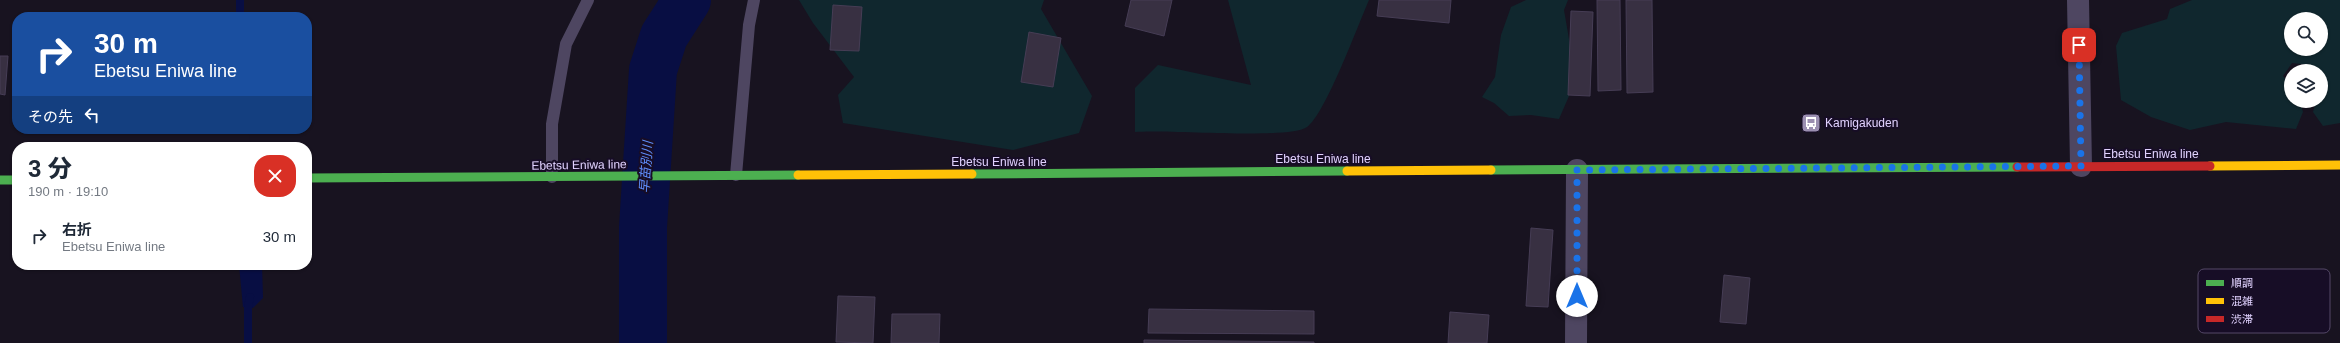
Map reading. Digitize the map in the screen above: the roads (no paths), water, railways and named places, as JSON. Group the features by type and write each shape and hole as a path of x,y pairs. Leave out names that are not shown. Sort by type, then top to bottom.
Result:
{"main road":[{"name":"Ebetsu Eniwa line","path":"312,178 2340,165"},
{"path":"0,180 12,180"}],"street":[{"path":"2078,0 2081,166"},
{"path":"1576,343 1577,170"}],"lane":[{"path":"552,177 552,124 566,44 588,0"},
{"path":"736,175 748,32 754,0"}],"waterway":[{"path":"240,0 240,12"},
{"name":"早苗別川","path":"643,343 643,227 653,70 664,36 687,0"},
{"path":"248,343 248,307 250,297"}],"place":[{"name":"Kamigakuden","path":"1811,123"}]}
